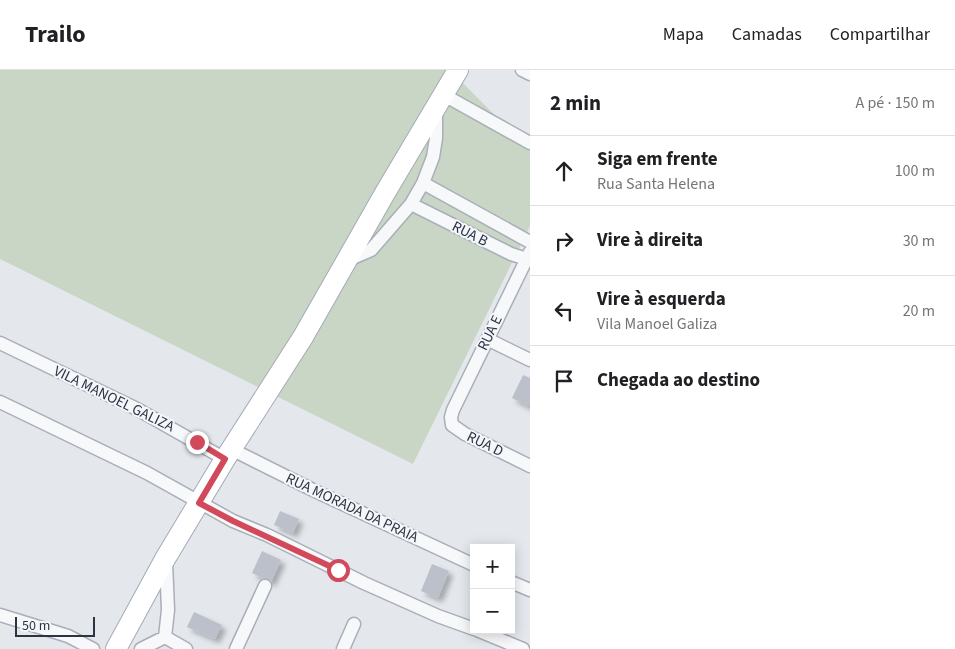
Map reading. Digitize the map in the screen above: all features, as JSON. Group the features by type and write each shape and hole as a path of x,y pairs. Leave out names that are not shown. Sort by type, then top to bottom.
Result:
{"main road":[{"path":"116,649 165,559 228,454 303,336 348,260 384,193 458,70"}],"street":[{"path":"522,70 530,74"},
{"path":"348,260 371,250 411,204 423,183 435,147 440,102 530,143"},
{"name":"RUA B","path":"423,183 530,242"},
{"name":"RUA B","path":"411,204 492,245 529,257"},
{"name":"RUA E","path":"451,414 529,257"},
{"path":"487,339 530,360"},
{"name":"VILA MANOEL GALIZA","path":"0,343 228,454"},
{"path":"0,402 147,473 233,521 364,583 470,628"},
{"name":"RUA D","path":"451,414 451,422 457,429 530,466"},
{"name":"RUA MORADA DA PRAIA","path":"228,454 315,491 470,563"},
{"path":"165,559 168,610 165,637"},
{"path":"515,584 530,590"},
{"path":"236,649 265,586"},
{"path":"0,615 68,636 93,649"},
{"path":"343,649 354,624"},
{"path":"485,634 523,649"},
{"path":"141,649 165,637"},
{"path":"165,637 186,649"}],"green space":[{"path":"0,70 450,70 530,151 530,226 413,464 0,259"}],"building":[{"path":"523,375 530,378 530,403 528,406 512,398"},
{"path":"280,511 299,519 293,533 274,525"},
{"path":"262,551 281,560 271,582 252,573"},
{"path":"432,564 449,571 438,598 421,591"},
{"path":"194,612 222,625 215,639 187,627"}],"route":[{"path":"197,442 225,459 199,503 338,570"}]}
